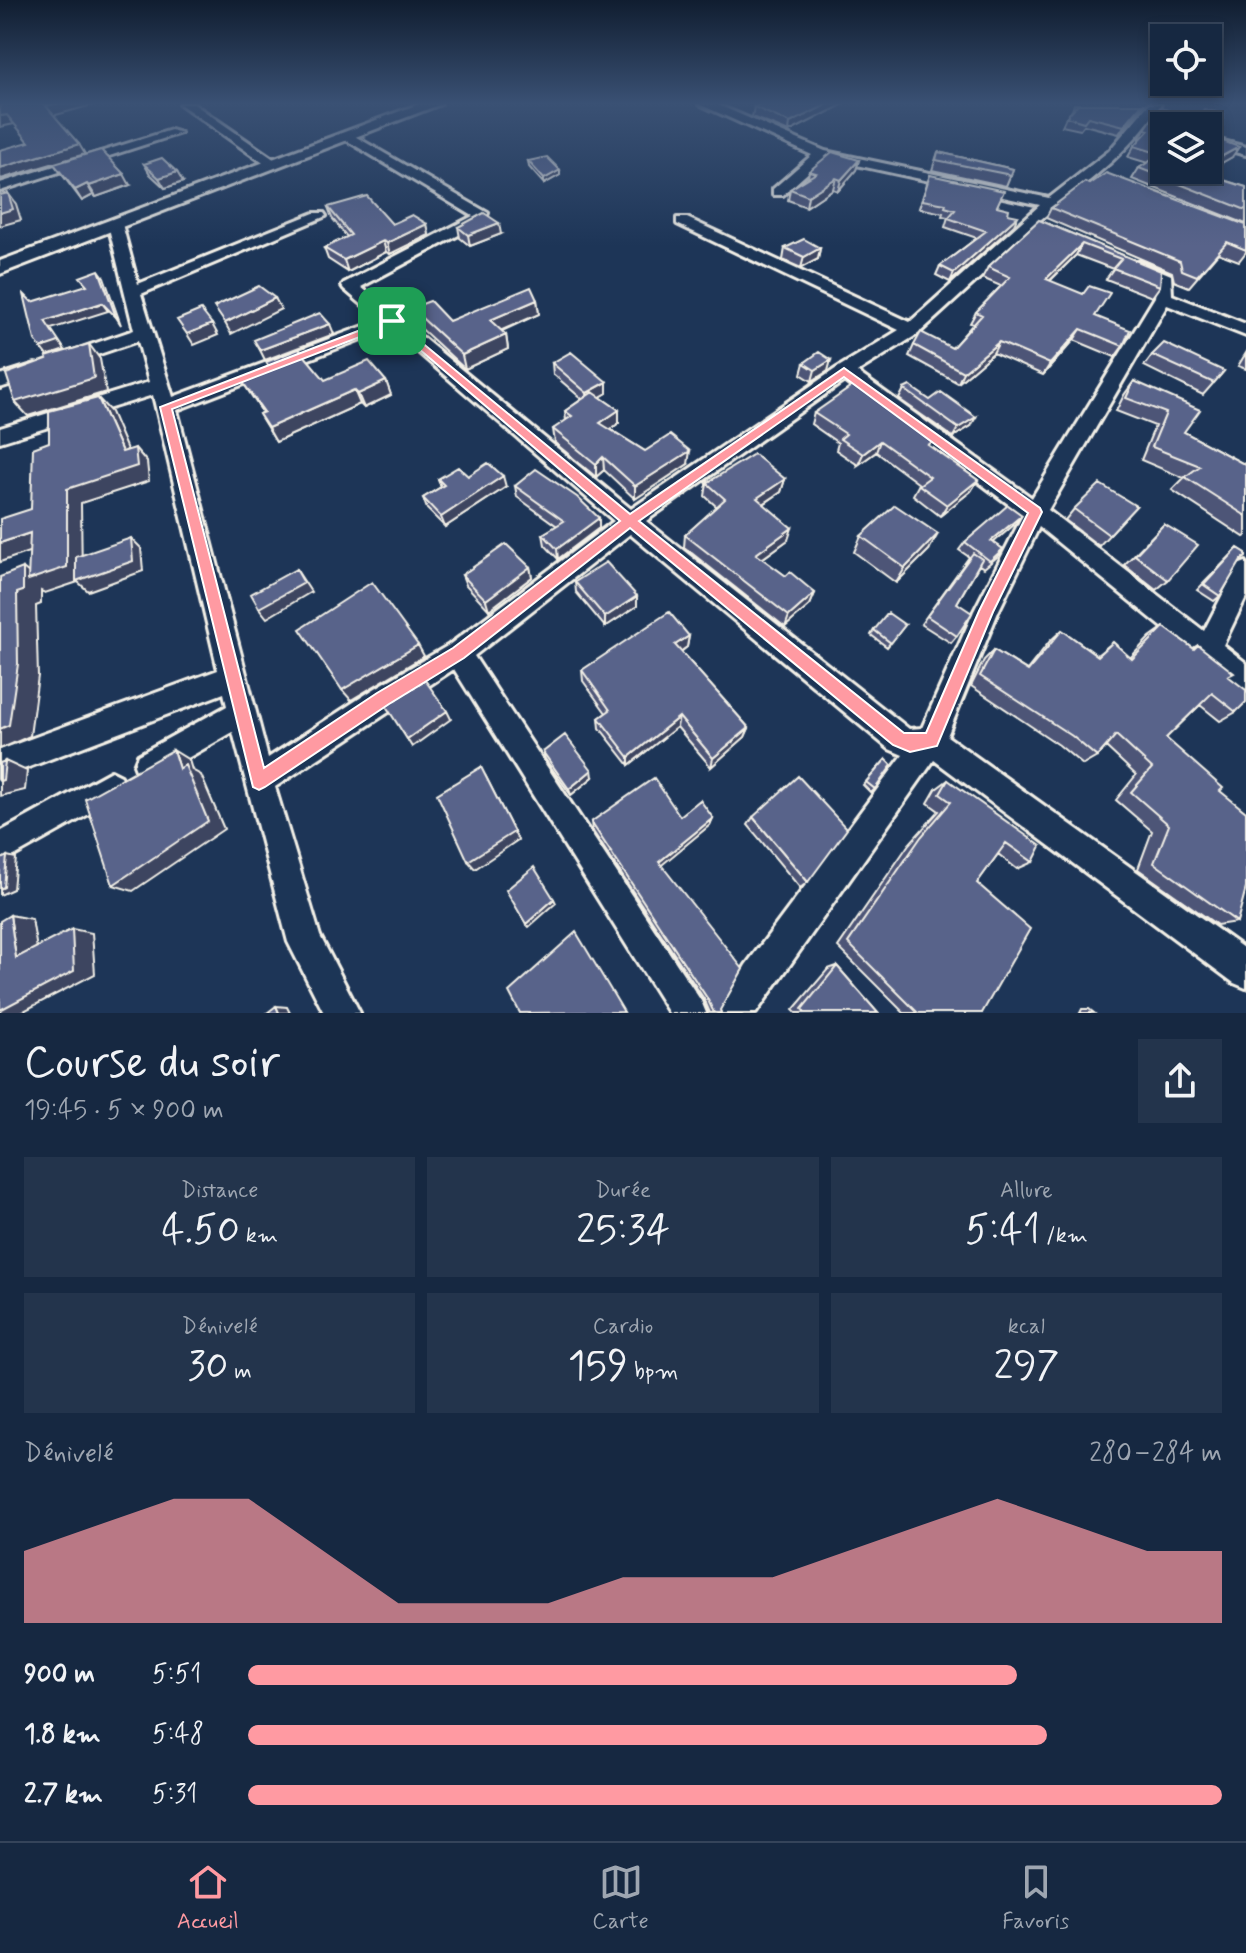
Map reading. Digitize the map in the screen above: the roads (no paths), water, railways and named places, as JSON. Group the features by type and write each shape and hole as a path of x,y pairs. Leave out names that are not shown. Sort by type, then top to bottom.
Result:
{"street":[{"path":"0,187 116,151"},
{"path":"255,151 274,164"},
{"path":"0,268 308,151"},
{"path":"372,151 481,213 480,218 350,286 630,521 899,739 910,744 931,741 1246,971"},
{"path":"815,151 1051,203"},
{"path":"259,781 383,698 458,653 630,521 844,372 912,330 1023,231 1030,220 1051,203 1103,175 1122,151"},
{"path":"778,192 821,154"},
{"path":"132,292 319,216"},
{"path":"1030,220 1057,232"},
{"path":"682,221 912,330"},
{"path":"115,224 132,292 146,332 241,713 305,942 343,1013"},
{"path":"736,1013 758,977 931,741 986,611 1035,512 1163,297 1165,278 1111,255"},
{"path":"1163,297 1246,330"},
{"path":"0,435 162,396 392,321"},
{"path":"0,382 146,332"},
{"path":"844,372 1035,512 1246,679"},
{"path":"1208,649 1246,572"},
{"path":"458,653 689,1013"},
{"path":"0,764 232,677"},
{"path":"0,849 241,713"}]}
